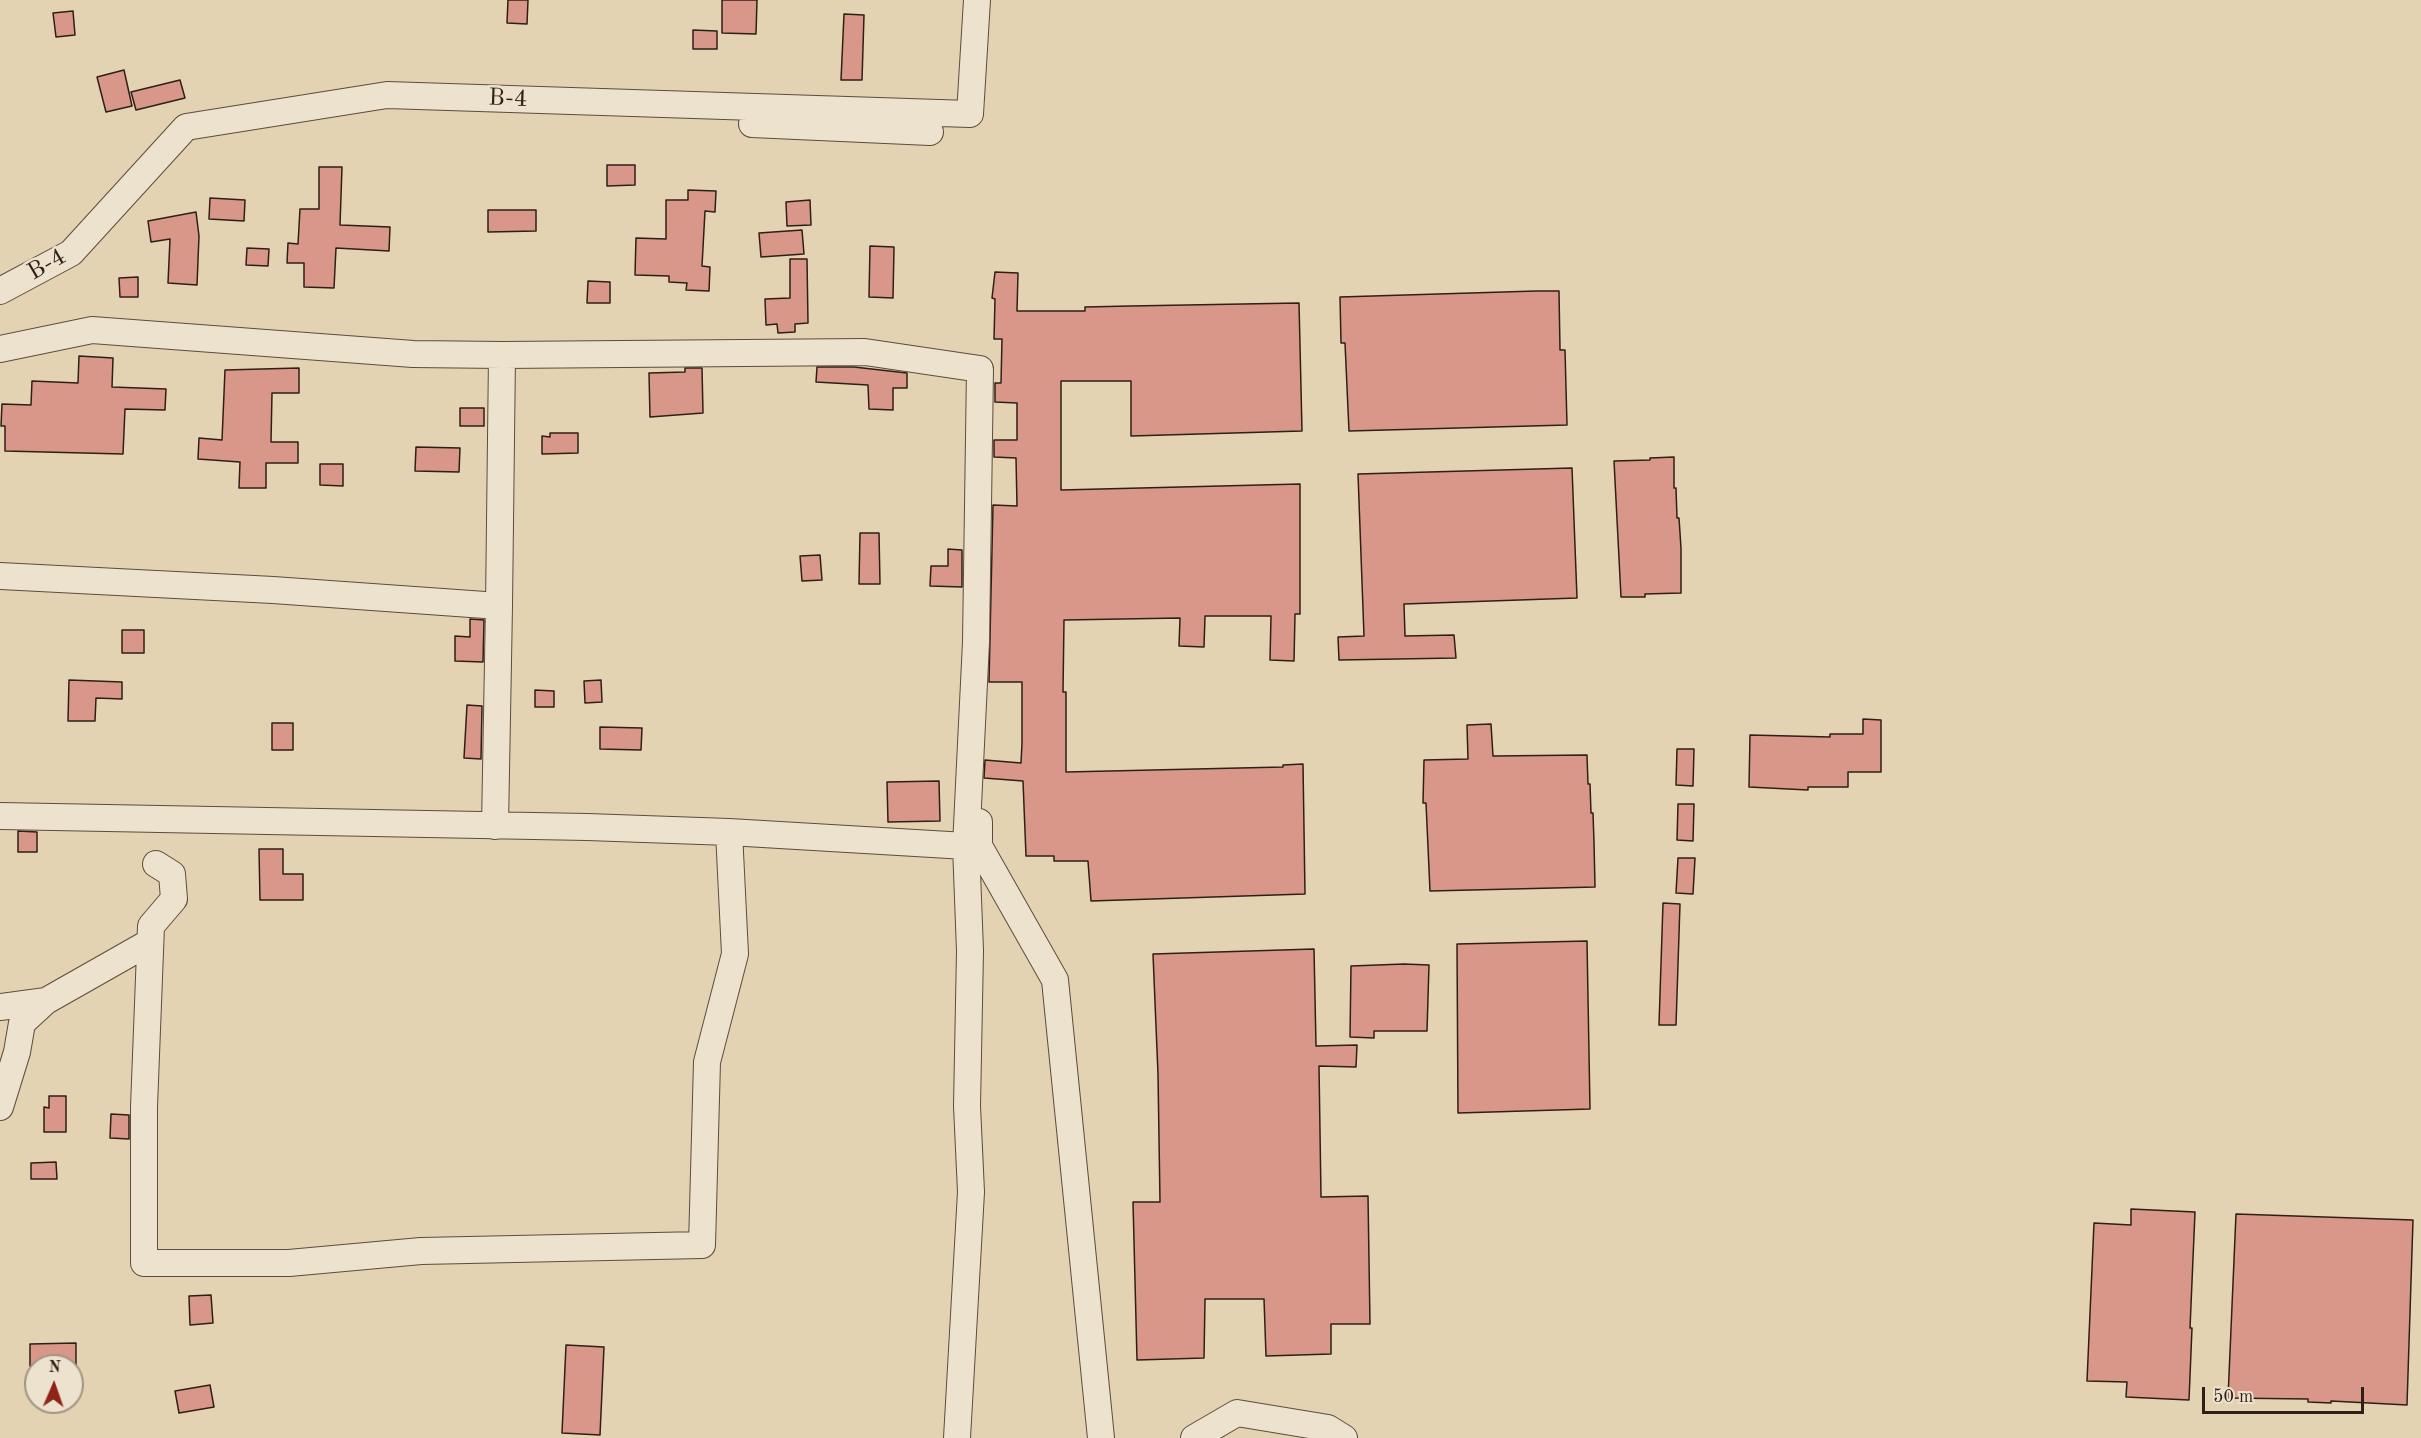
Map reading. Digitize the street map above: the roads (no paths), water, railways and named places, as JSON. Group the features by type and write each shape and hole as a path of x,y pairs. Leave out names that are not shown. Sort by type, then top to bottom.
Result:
{"street":[{"name":"B-4","path":"0,291 71,253 186,127 387,95 970,114 977,0"},
{"path":"186,127 427,110 930,132"},
{"path":"0,348 92,330 413,354 865,352 980,369 976,642 979,846 1055,980 1101,1438"},
{"path":"495,825 502,355"},
{"path":"0,576 273,590 499,606"},
{"path":"957,1438 971,1192 967,1106 970,951 966,846 976,642"},
{"path":"0,816 495,825 729,832 966,846"},
{"path":"156,864 172,874 174,899 151,926 144,1107 144,1263 289,1263 421,1251 702,1245 707,1062 735,954 729,832"},
{"path":"0,1107 17,1052 22,1023 46,1001 150,942"},
{"path":"0,1007 46,1001"},
{"path":"1194,1438 1237,1413 1328,1428 1344,1438"}]}
